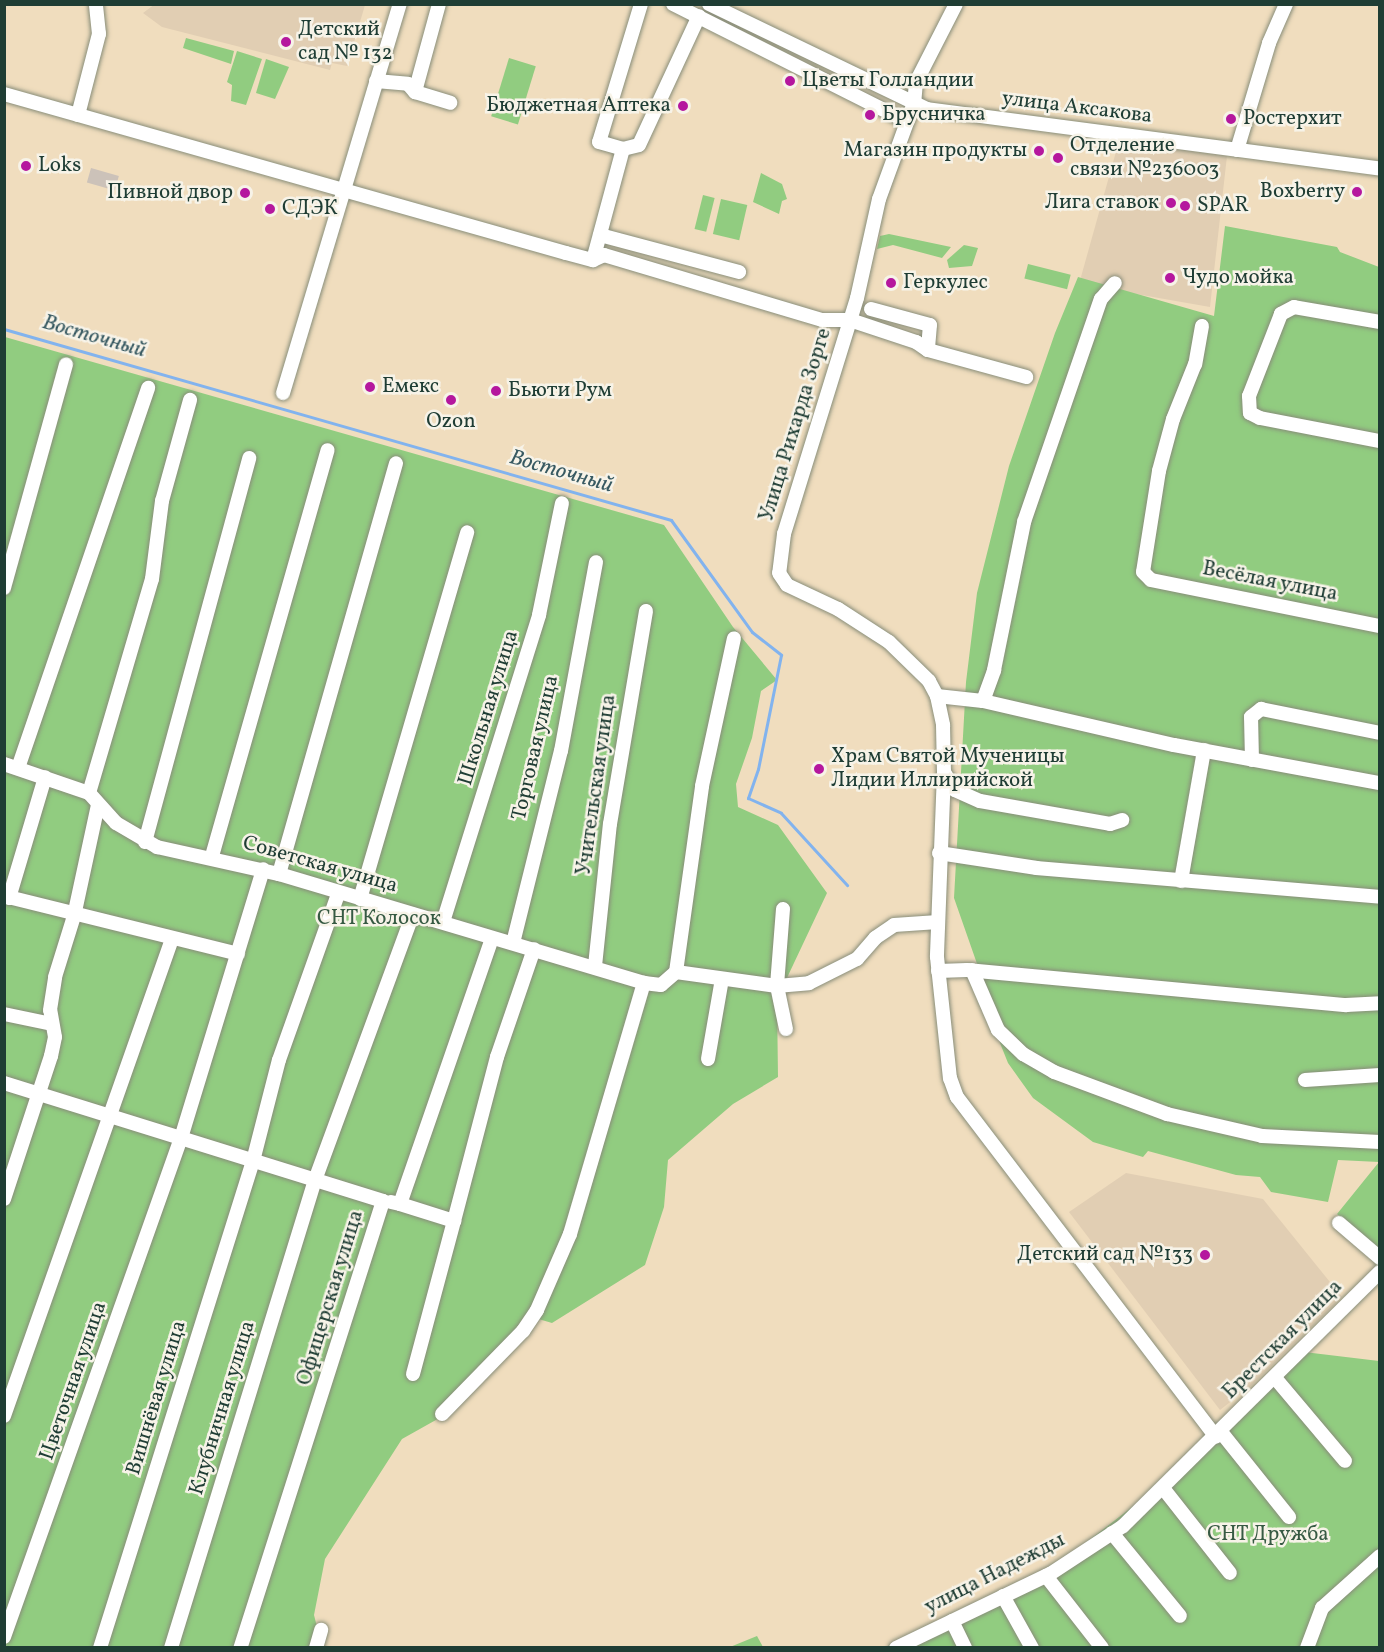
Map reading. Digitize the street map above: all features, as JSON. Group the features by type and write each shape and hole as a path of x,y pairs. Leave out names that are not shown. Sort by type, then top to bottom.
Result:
{"street":[{"path":"78,115 99,34 96,4"},
{"path":"283,393 400,4"},
{"path":"415,92 439,4"},
{"path":"642,4 599,142 623,149 639,145 699,16"},
{"path":"673,4 906,121"},
{"name":"улица Аксакова","path":"708,4 927,110 1380,168"},
{"path":"914,103 916,82 956,4"},
{"path":"1237,150 1269,43 1286,4"},
{"path":"376,81 408,84 415,92 450,103"},
{"path":"4,94 593,260 603,255 822,320 850,320 916,342 928,350 1026,378"},
{"name":"Улица Рихарда Зорге","path":"914,103 879,199 850,320 777,563 787,585 838,609 889,642 929,681 937,696"},
{"path":"593,260 623,149"},
{"path":"600,235 739,272"},
{"path":"983,701 994,670 1024,522 1101,300 1115,283"},
{"path":"1380,322 1294,307 1281,314 1249,396 1250,414 1260,418 1380,441"},
{"path":"871,309 930,325 928,350"},
{"name":"Весёлая улица","path":"1202,326 1194,364 1173,419 1159,471 1143,551 1143,572 1151,580 1380,626"},
{"path":"4,588 66,364"},
{"path":"148,388 11,766 89,793 152,579 162,501 190,400"},
{"path":"212,856 328,450"},
{"path":"145,842 249,458"},
{"path":"279,874 396,463"},
{"name":"Школьная улица","path":"443,922 539,615 562,503"},
{"path":"360,899 468,532"},
{"name":"Торговая улица","path":"513,943 561,751 596,562"},
{"name":"Учительская улица","path":"595,966 610,824 646,611"},
{"path":"442,1414 524,1331 537,1310 570,1234 644,983 661,985 676,972 702,786 734,638"},
{"path":"1289,1517 1218,1435 957,1097 950,1078 938,971 939,853 944,772 944,725 937,696 983,701 1252,760 1380,783"},
{"path":"1252,760 1251,717 1261,709 1380,734"},
{"path":"1181,881 1204,750"},
{"path":"944,772 955,790 980,801 1110,824 1122,820"},
{"path":"45,777 7,897 74,916 238,954"},
{"name":"Советская улица","path":"89,793 116,824 145,842 212,856 279,874 338,894 595,966 644,983"},
{"path":"4,1199 41,1095 55,1037 50,1010 55,977 74,916 98,805"},
{"path":"939,853 1037,868 1380,897"},
{"name":"Цветочная улица","path":"4,1637 181,1138 262,870"},
{"name":"Вишнёвая улица","path":"100,1647 253,1161 279,1060 338,894"},
{"path":"783,909 777,986 786,1029"},
{"name":"Клубничная улица","path":"171,1647 315,1180 413,914"},
{"path":"676,972 777,986 809,983 832,975 858,959 875,938 894,926 938,922"},
{"path":"400,1204 492,938"},
{"path":"4,1416 172,939"},
{"path":"413,1374 497,1058 534,949"},
{"path":"938,971 972,970 1346,1005 1380,1003"},
{"path":"972,970 998,1030 1023,1054 1054,1072 1167,1114 1262,1136 1380,1142"},
{"path":"708,1059 722,979"},
{"path":"4,1014 52,1024"},
{"path":"1305,1080 1380,1075"},
{"name":"Офицерская улица","path":"4,1083 383,1201 240,1647"},
{"path":"383,1201 454,1221"},
{"path":"1339,1223 1380,1258"},
{"name":"Брестская улица","path":"1218,1435 1380,1272"},
{"path":"1276,1379 1345,1461"},
{"name":"улица Надежды","path":"896,1647 1046,1576 1112,1533 1218,1435"},
{"path":"1163,1488 1230,1573"},
{"path":"1112,1533 1180,1616"},
{"path":"1307,1647 1322,1608 1380,1556"},
{"path":"1046,1576 1102,1647"},
{"path":"1003,1596 1032,1647"},
{"path":"952,1621 965,1647"},
{"path":"316,1647 321,1630"}],"shaded area":[{"name":"Детский сад № 132","path":"155,4 365,5 347,66 332,63 330,70 162,27 143,13"},
{"path":"1119,141 1227,156 1210,307 1079,284"},
{"path":"91,168 119,176 115,190 87,182"},
{"name":"Детский сад №133","path":"1126,1173 1263,1199 1342,1297 1252,1385 1220,1410 1069,1212"}],"green space":[{"path":"186,38 234,51 231,64 183,48"},
{"path":"237,51 262,59 246,105 231,101 232,85 227,82"},
{"path":"509,58 536,66 518,125 491,116"},
{"path":"266,59 289,67 275,99 256,93"},
{"path":"761,173 782,184 787,199 782,201 779,214 753,202"},
{"path":"703,195 715,198 706,232 695,229"},
{"path":"721,199 747,205 739,240 713,234"},
{"path":"1225,226 1337,247 1340,252 1379,267 1379,1162 1338,1160 1328,1202 1271,1192 1260,1177 1236,1175 1148,1151 1143,1157 1093,1142 1033,1098 1008,1063 1000,1043 996,1018 954,898 966,682 977,593 1009,466 1055,333 1078,277 1214,316"},
{"path":"889,234 951,247 942,258 893,245 877,249 880,236"},
{"path":"964,245 978,248 972,266 949,268 947,260"},
{"path":"1028,264 1071,275 1067,289 1024,279"},
{"name":"СНТ Колосок","path":"5,337 664,525 733,627 777,680 761,691 752,738 736,784 738,807 778,825 827,893 777,999 778,1077 733,1104 668,1160 664,1207 645,1265 552,1323 525,1315 485,1375 443,1416 402,1439 325,1559 314,1615 322,1647 5,1647"},
{"path":"1379,1162 1379,1251 1337,1214"},
{"name":"СНТ Дружба","path":"1304,1352 1379,1361 1379,1647 883,1648 1006,1597 1075,1551 1149,1494"},
{"path":"757,1636 763,1647 730,1647"}],"waterway":[{"name":"Восточный","path":"4,329 671,520 752,632 781,655 758,769 748,798 781,813 847,885"}],"place":[{"name":"Детский сад № 132","path":"286,42"},
{"name":"Цветы Голландии","path":"790,81"},
{"name":"Бюджетная Аптека","path":"683,106"},
{"name":"Брусничка","path":"870,115"},
{"name":"Ростерхит","path":"1231,119"},
{"name":"Магазин продукты","path":"1039,151"},
{"name":"Отделение связи №236003","path":"1058,158"},
{"name":"Loks","path":"26,166"},
{"name":"Boxberry","path":"1357,192"},
{"name":"Пивной двор","path":"245,193"},
{"name":"Лига ставок","path":"1171,203"},
{"name":"SPAR","path":"1185,206"},
{"name":"СДЭК","path":"270,209"},
{"name":"Чудо мойка","path":"1170,278"},
{"name":"Геркулес","path":"891,283"},
{"name":"Емекс","path":"370,387"},
{"name":"Бьюти Рум","path":"496,391"},
{"name":"Ozon","path":"451,400"},
{"name":"Храм Святой Мученицы Лидии Иллирийской","path":"819,769"},
{"name":"Детский сад №133","path":"1205,1255"}]}
